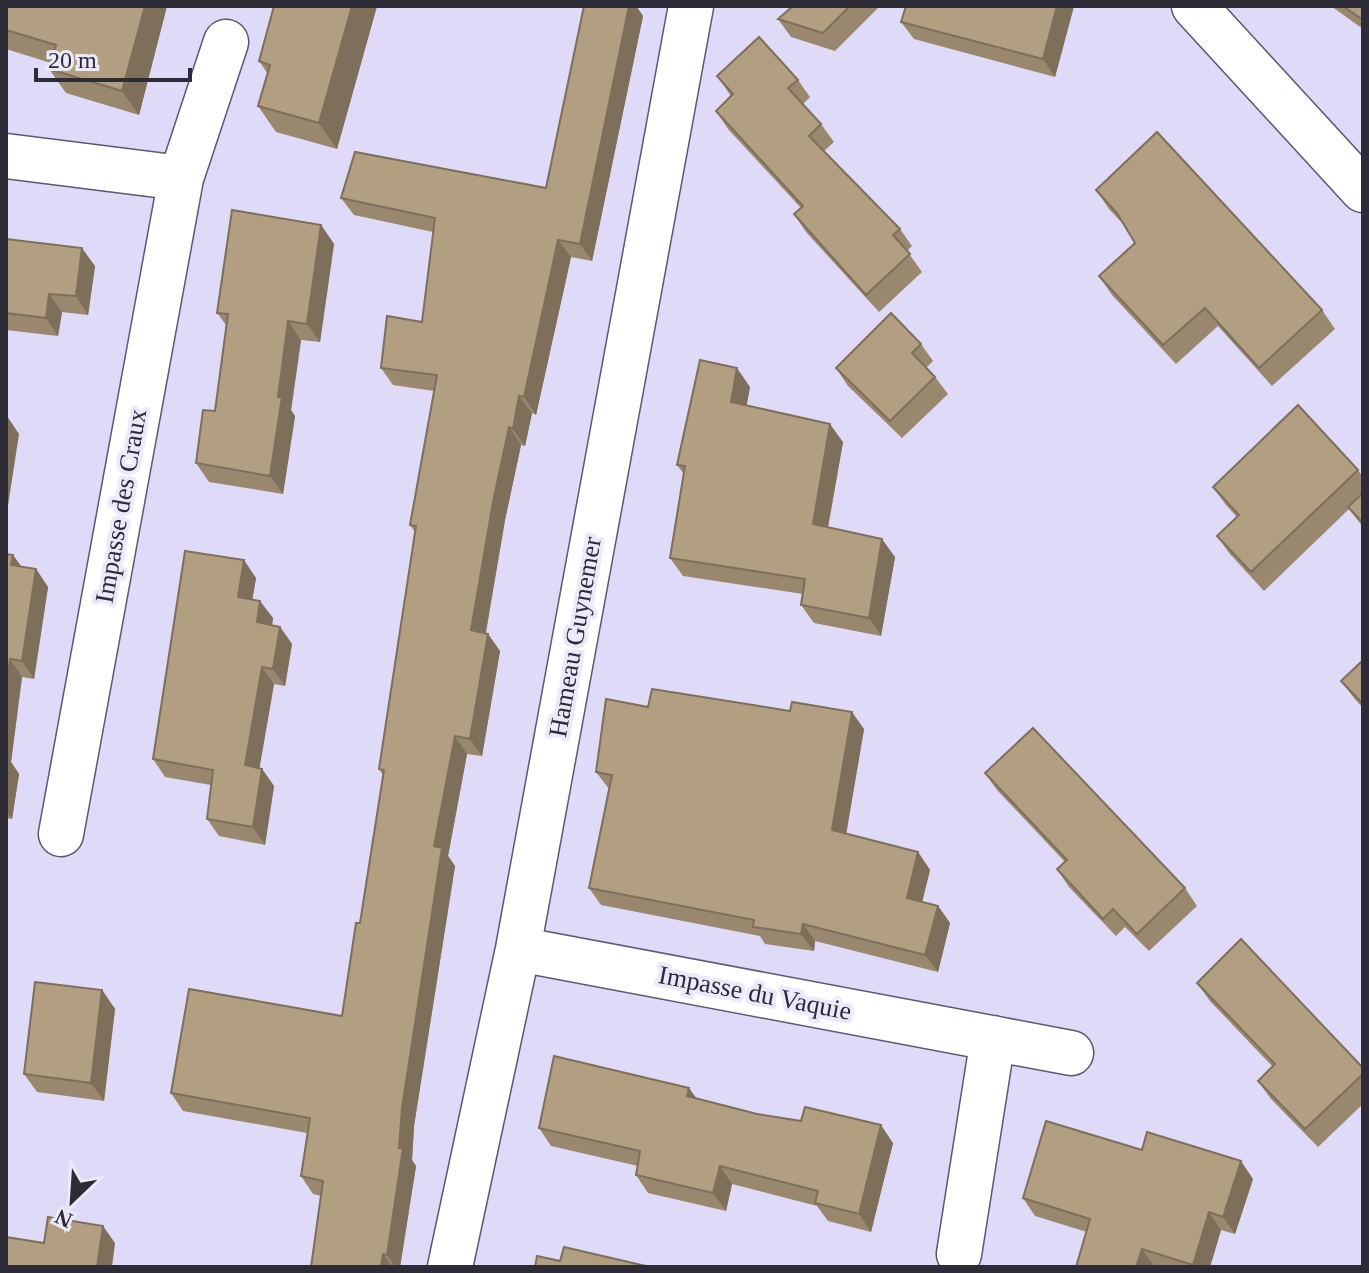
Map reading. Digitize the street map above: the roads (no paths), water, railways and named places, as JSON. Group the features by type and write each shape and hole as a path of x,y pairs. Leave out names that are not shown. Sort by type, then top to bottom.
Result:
{"street":[{"name":"Hameau Guynemer","path":"450,1267 518,949 691,6"},
{"path":"1194,6 1363,190"},
{"name":"Impasse des Craux","path":"61,834 181,178 226,42"},
{"path":"6,156 181,178"},
{"name":"Impasse du Vaquie","path":"518,949 1071,1053"},
{"path":"959,1254 993,1038"}]}
